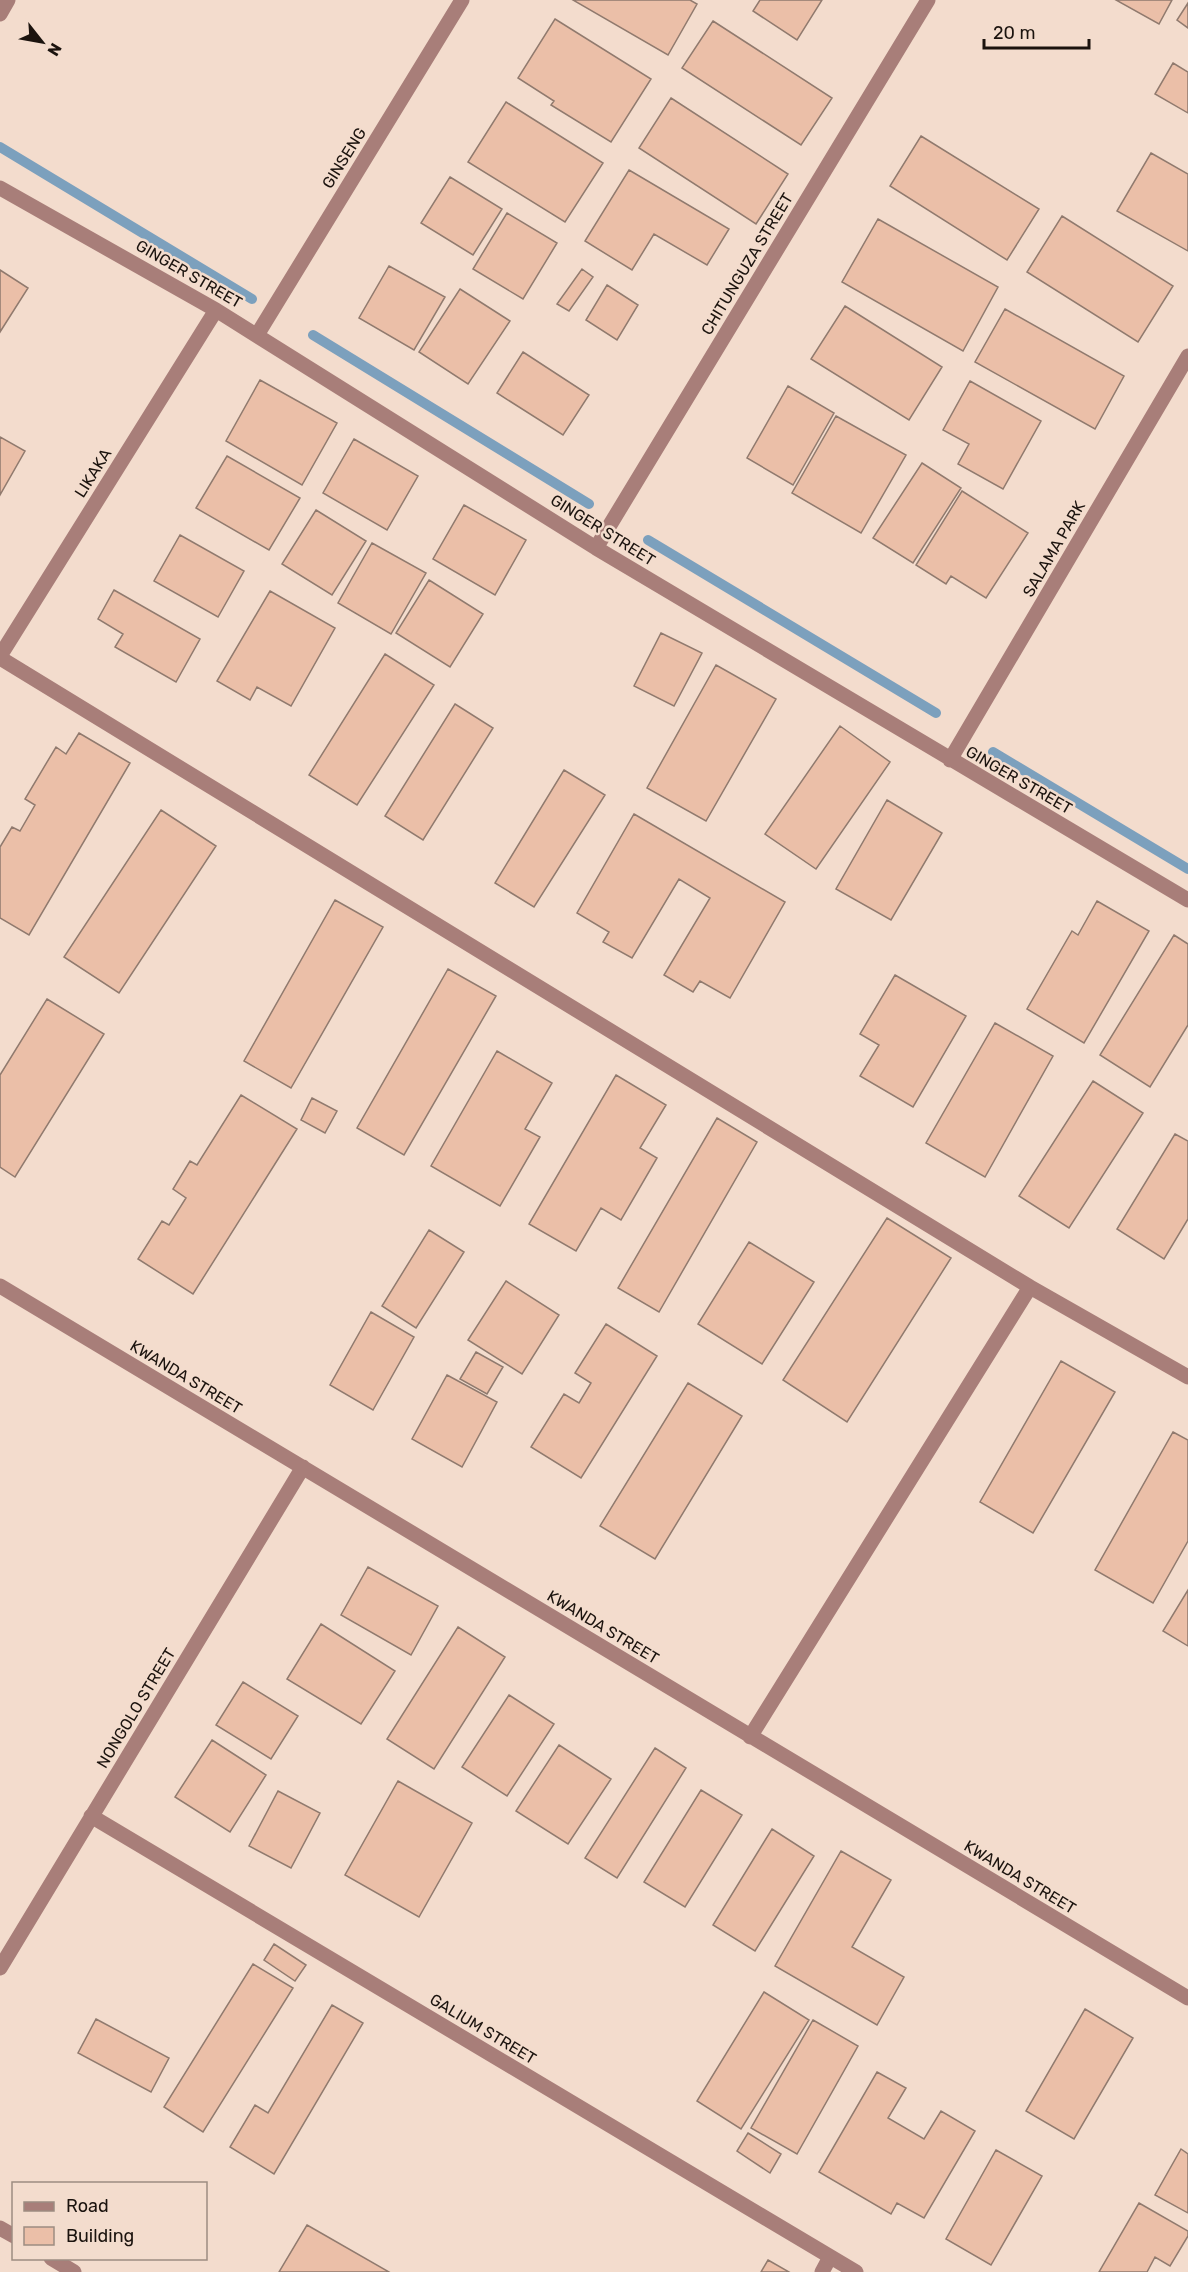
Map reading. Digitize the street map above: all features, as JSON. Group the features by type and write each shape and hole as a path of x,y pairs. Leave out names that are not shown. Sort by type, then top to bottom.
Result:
{"street":[{"path":"0,14 8,0"},
{"name":"GINSENG","path":"257,335 462,0"},
{"name":"CHITUNGUZA STREET","path":"596,548 928,0"},
{"name":"GINGER STREET","path":"0,188 216,309 596,548 1188,900"},
{"name":"LIKAKA","path":"0,657 216,309"},
{"name":"SALAMA PARK","path":"950,760 1188,356"},
{"path":"0,657 1030,1287 1188,1377"},
{"name":"KWANDA STREET","path":"0,1286 1188,1998"},
{"path":"750,1737 1030,1287"},
{"name":"NONGOLO STREET","path":"0,1968 303,1467"},
{"name":"GALIUM STREET","path":"92,1816 856,2272"},
{"path":"822,2272 830,2257"},
{"path":"53,2260 74,2272"}],"building":[{"path":"573,0 690,0 697,4 668,55"},
{"path":"760,0 822,0 797,40 753,11"},
{"path":"1116,0 1172,0 1159,24"},
{"path":"1188,3 1188,28 1177,20"},
{"path":"555,19 651,79 611,142 551,105 554,101 518,78"},
{"path":"713,21 832,98 801,145 682,68"},
{"path":"1173,63 1188,72 1188,113 1155,94"},
{"path":"671,98 788,174 756,224 639,148"},
{"path":"506,102 603,163 565,222 468,162"},
{"path":"921,136 1039,209 1007,260 890,186"},
{"path":"1151,153 1188,174 1188,251 1117,211"},
{"path":"629,170 729,229 707,265 654,234 632,270 585,241"},
{"path":"450,177 502,209 473,255 421,223"},
{"path":"507,213 557,243 523,299 473,269"},
{"path":"1062,216 1173,286 1138,342 1027,272"},
{"path":"878,219 998,287 963,351 842,282"},
{"path":"389,266 445,297 414,350 359,318"},
{"path":"582,269 593,277 569,311 557,304"},
{"path":"0,270 28,288 0,332"},
{"path":"607,285 638,305 617,340 586,320"},
{"path":"460,289 510,321 468,384 419,352"},
{"path":"845,306 942,367 909,420 811,359"},
{"path":"1005,309 1124,376 1095,429 975,362"},
{"path":"523,352 589,395 563,435 497,393"},
{"path":"260,380 337,423 302,485 226,441"},
{"path":"970,381 1041,421 1003,489 958,464 969,444 943,430"},
{"path":"788,386 834,413 793,485 747,458"},
{"path":"836,416 906,455 861,533 792,493"},
{"path":"0,437 25,451 0,495"},
{"path":"354,439 418,476 387,530 323,493"},
{"path":"227,456 300,498 269,550 196,508"},
{"path":"922,463 961,488 913,563 873,538"},
{"path":"962,491 1028,533 986,598 951,576 946,584 916,565"},
{"path":"464,505 526,540 495,595 433,559"},
{"path":"316,510 366,541 332,595 282,564"},
{"path":"180,535 244,571 218,617 154,581"},
{"path":"372,543 426,573 391,634 338,603"},
{"path":"429,580 483,614 450,667 396,633"},
{"path":"114,590 200,639 176,682 115,647 123,634 98,619"},
{"path":"270,591 335,628 291,706 257,687 250,700 217,681"},
{"path":"661,633 702,653 674,706 634,686"},
{"path":"385,654 434,685 357,805 309,775"},
{"path":"716,665 776,699 706,821 647,788"},
{"path":"455,704 493,728 423,840 385,816"},
{"path":"840,726 890,762 816,869 765,834"},
{"path":"79,733 130,763 29,935 0,918 0,847 12,827 20,831 35,805 25,799 56,747 66,754"},
{"path":"564,770 605,795 534,907 495,883"},
{"path":"887,800 942,833 891,920 836,889"},
{"path":"161,810 216,846 119,993 64,957"},
{"path":"634,814 785,902 730,998 700,981 693,992 664,975 710,898 679,879 632,958 603,942 609,932 577,913"},
{"path":"335,900 383,927 291,1088 244,1061"},
{"path":"1097,901 1149,931 1084,1043 1027,1009 1072,931 1078,935"},
{"path":"1174,935 1188,944 1188,1025 1150,1087 1100,1055"},
{"path":"448,969 496,996 404,1155 357,1128"},
{"path":"895,975 966,1016 913,1107 860,1076 879,1045 860,1034"},
{"path":"47,999 104,1034 15,1177 0,1167 0,1075"},
{"path":"995,1023 1053,1056 985,1177 926,1143"},
{"path":"497,1051 552,1083 525,1129 540,1137 500,1206 431,1166"},
{"path":"616,1075 666,1105 640,1148 657,1158 621,1220 601,1208 576,1251 529,1224"},
{"path":"1093,1081 1143,1113 1069,1228 1019,1196"},
{"path":"241,1095 297,1129 193,1294 138,1259 162,1221 169,1225 186,1198 173,1189 190,1161 197,1165"},
{"path":"312,1098 337,1111 325,1133 301,1120"},
{"path":"717,1118 757,1142 659,1312 618,1288"},
{"path":"1175,1134 1188,1141 1188,1219 1164,1259 1117,1229"},
{"path":"887,1218 951,1258 847,1422 783,1380"},
{"path":"429,1230 464,1252 416,1328 382,1306"},
{"path":"749,1242 814,1282 762,1364 698,1324"},
{"path":"506,1281 559,1315 522,1374 468,1340"},
{"path":"371,1312 414,1337 373,1410 330,1385"},
{"path":"606,1324 657,1356 581,1478 531,1447 564,1394 579,1403 591,1383 575,1373"},
{"path":"476,1352 503,1367 487,1394 460,1379"},
{"path":"1061,1361 1115,1392 1033,1533 980,1502"},
{"path":"447,1375 497,1402 462,1467 412,1439"},
{"path":"688,1383 742,1416 655,1559 600,1526"},
{"path":"1173,1432 1188,1440 1188,1541 1153,1603 1095,1570"},
{"path":"368,1567 438,1606 411,1655 341,1615"},
{"path":"1188,1590 1188,1646 1163,1631"},
{"path":"321,1624 395,1671 361,1724 287,1679"},
{"path":"458,1627 505,1657 434,1769 387,1739"},
{"path":"243,1682 298,1716 271,1759 216,1725"},
{"path":"509,1695 554,1724 507,1796 462,1767"},
{"path":"212,1740 266,1775 230,1832 175,1797"},
{"path":"559,1745 611,1779 568,1844 516,1811"},
{"path":"655,1748 686,1768 617,1878 585,1858"},
{"path":"398,1781 472,1823 419,1917 345,1875"},
{"path":"701,1790 742,1815 685,1907 644,1882"},
{"path":"278,1791 320,1813 291,1868 249,1846"},
{"path":"772,1829 814,1856 755,1951 713,1925"},
{"path":"841,1851 891,1880 852,1947 904,1977 877,2025 775,1966"},
{"path":"274,1944 306,1965 295,1981 264,1960"},
{"path":"253,1964 293,1988 203,2132 164,2107"},
{"path":"764,1992 809,2020 741,2129 697,2101"},
{"path":"332,2005 363,2023 274,2174 230,2147 255,2105 268,2113"},
{"path":"1085,2009 1133,2038 1074,2139 1026,2111"},
{"path":"96,2019 169,2058 151,2092 78,2053"},
{"path":"813,2020 858,2046 797,2154 751,2128"},
{"path":"877,2072 906,2088 888,2118 924,2139 941,2111 975,2131 924,2218 897,2203 891,2214 819,2172"},
{"path":"748,2133 781,2154 770,2173 737,2151"},
{"path":"1181,2149 1188,2154 1188,2213 1155,2195"},
{"path":"996,2150 1042,2176 991,2265 946,2239"},
{"path":"1139,2203 1188,2231 1188,2236 1170,2266 1155,2257 1147,2272 1099,2272"},
{"path":"307,2225 389,2272 279,2272"},
{"path":"768,2260 789,2272 761,2272"}],"waterway":[{"path":"0,147 252,299"},
{"path":"313,335 589,504"},
{"path":"648,540 936,713"},
{"path":"993,752 1188,869"}]}
